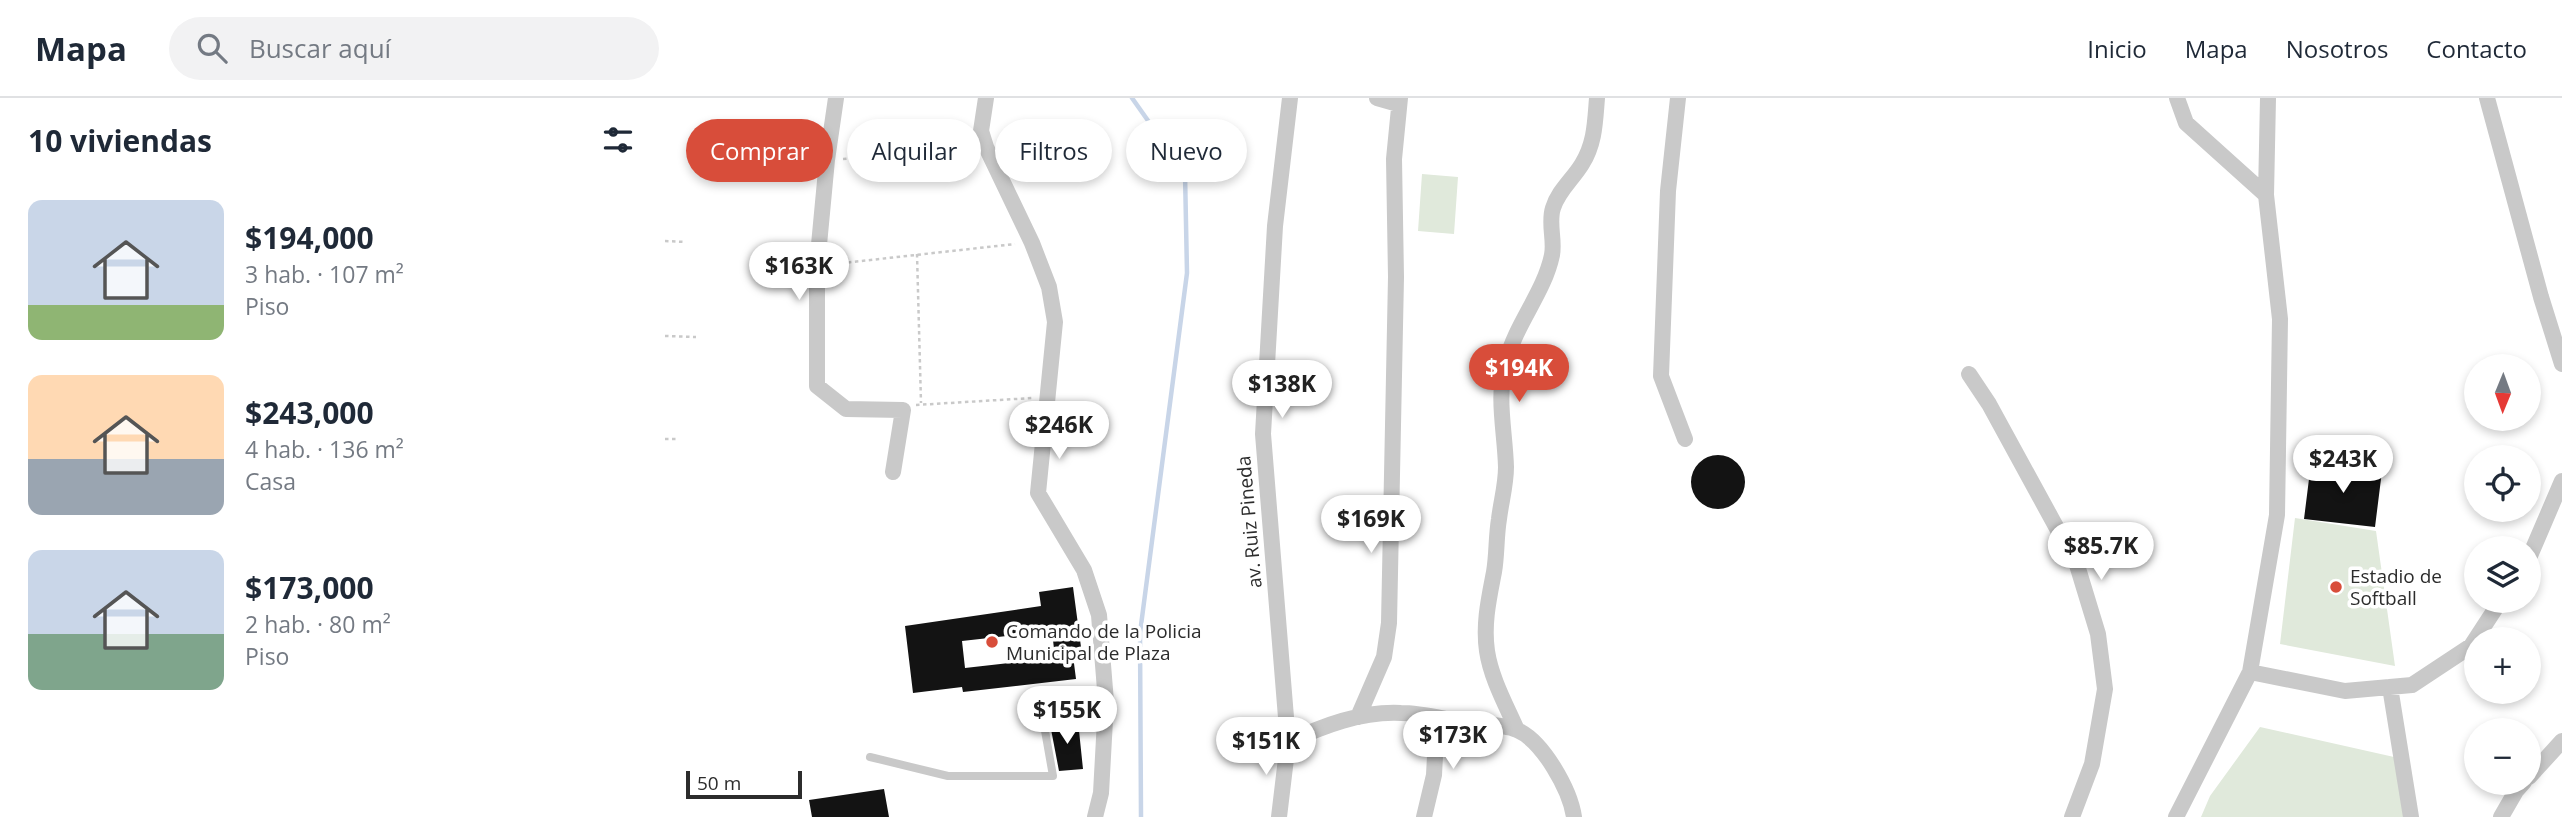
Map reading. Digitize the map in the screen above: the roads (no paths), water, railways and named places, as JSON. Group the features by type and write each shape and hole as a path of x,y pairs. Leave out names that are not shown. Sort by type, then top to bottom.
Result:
{"street":[{"path":"836,98 817,266 817,386 846,409 903,410 894,472"},
{"path":"986,98 981,131 1032,243 1049,287 1055,322 1038,493 1084,570 1099,615 1106,702 1101,793 1095,817"},
{"name":"av. Ruiz Pineda","path":"1279,817 1288,742 1263,434 1275,226 1290,98"},
{"path":"1358,717 1384,657 1389,623 1396,277 1394,159 1399,101 1377,98"},
{"path":"1517,730 1495,678 1487,651 1486,619 1496,560 1498,521 1506,467 1500,408 1502,382 1510,347 1528,307 1545,279 1553,252 1552,211 1557,197 1588,153 1595,132 1597,98"},
{"path":"1678,98 1668,191 1661,376 1685,439"},
{"path":"2177,98 2186,123 2266,195"},
{"path":"2176,817 2250,672 2277,514 2280,319 2266,195 2268,98"},
{"path":"2487,98 2554,319 2562,364"},
{"path":"1969,373 1990,404 2077,565 2098,634 2105,689 2092,764 2073,817"},
{"path":"2538,536 2562,481"},
{"path":"2250,672 2345,691 2412,685 2471,646 2493,613"},
{"path":"2390,687 2411,817"},
{"path":"1288,742 1324,725 1358,717 1400,712 1517,730 1533,742 1561,780 1574,817"},
{"path":"1424,817 1434,775 1437,718"},
{"path":"2541,764 2562,741"},
{"path":"2501,817 2515,795"}],"lane":[{"path":"870,757 948,776 1053,776 1041,708 1106,702"}],"waterway":[{"path":"1132,98 1185,173 1187,273 1140,633 1141,817"}],"place":[{"name":"Estadio de Softball","path":"2336,587"},
{"name":"Comando de la Policia Municipal de Plaza","path":"992,642"}]}
